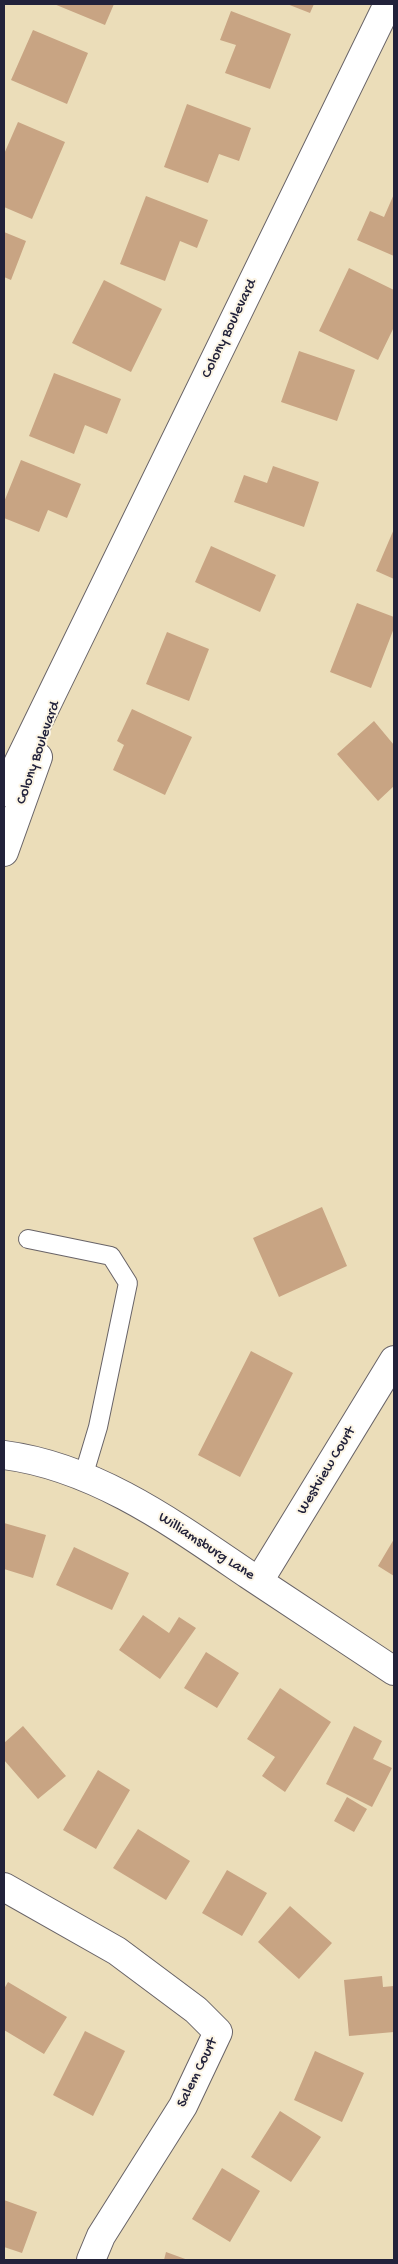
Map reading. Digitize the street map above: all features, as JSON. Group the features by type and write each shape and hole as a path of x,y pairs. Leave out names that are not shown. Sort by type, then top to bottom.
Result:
{"street":[{"name":"Colony Boulevard","path":"4,792 388,4"},
{"name":"Colony Boulevard","path":"4,852 52,720 71,654"},
{"name":"Westview Court","path":"259,1581 394,1360"},
{"name":"Williamsburg Lane","path":"4,1455 23,1457 83,1477 167,1520 394,1671"},
{"name":"Salem Court","path":"4,1887 117,1951 196,2010 218,2032 183,2106 101,2236 91,2260"}],"lane":[{"path":"28,1239 111,1256 128,1283 98,1427 83,1477"}],"building":[{"path":"54,4 114,4 105,25"},
{"path":"287,4 314,4 310,13"},
{"path":"231,11 291,34 270,89 225,73 236,45 220,40"},
{"path":"33,30 88,53 67,104 11,80"},
{"path":"187,104 251,128 239,161 219,154 208,183 164,167"},
{"path":"18,122 65,142 32,219 4,207 4,154"},
{"path":"394,194 394,256 357,240 370,211 384,217"},
{"path":"146,196 208,220 197,248 180,241 165,281 120,264"},
{"path":"4,232 26,241 11,280 4,277"},
{"path":"349,268 394,290 394,327 378,360 319,331"},
{"path":"104,280 162,309 131,372 72,343"},
{"path":"299,351 355,370 337,421 281,402"},
{"path":"54,373 121,399 107,434 85,425 74,454 29,436"},
{"path":"21,460 81,484 67,518 48,510 39,532 4,518 4,502"},
{"path":"273,466 319,482 304,527 234,502 244,475 267,483"},
{"path":"394,529 394,579 376,571"},
{"path":"211,546 276,575 260,612 195,582"},
{"path":"357,603 394,617 394,628 371,688 330,672"},
{"path":"167,632 209,649 189,701 146,684"},
{"path":"132,709 192,737 165,795 113,770 124,745 117,741"},
{"path":"374,721 394,745 394,786 378,801 337,754"},
{"path":"322,1207 347,1266 279,1297 253,1238"},
{"path":"251,1351 293,1373 240,1477 198,1455"},
{"path":"4,1523 46,1535 33,1578 4,1569"},
{"path":"394,1539 394,1576 378,1566"},
{"path":"74,1547 129,1573 112,1610 56,1585"},
{"path":"143,1615 169,1633 179,1617 196,1628 160,1679 119,1650"},
{"path":"206,1652 239,1673 217,1708 184,1688"},
{"path":"280,1688 331,1722 285,1792 262,1776 275,1757 247,1739"},
{"path":"23,1726 66,1776 38,1799 4,1760 4,1743"},
{"path":"354,1726 382,1741 373,1759 392,1768 372,1807 326,1784"},
{"path":"98,1770 130,1790 96,1849 63,1830"},
{"path":"347,1797 367,1809 354,1832 334,1821"},
{"path":"138,1829 190,1861 166,1900 113,1868"},
{"path":"227,1870 267,1893 242,1936 202,1913"},
{"path":"290,1906 332,1943 299,1979 258,1942"},
{"path":"382,1976 383,1987 394,1986 394,2032 349,2036 344,1980"},
{"path":"8,1982 67,2017 44,2054 4,2030 4,1989"},
{"path":"85,2031 125,2051 93,2116 53,2095"},
{"path":"315,2051 364,2073 342,2122 294,2100"},
{"path":"280,2111 321,2137 291,2182 251,2157"},
{"path":"222,2168 260,2191 230,2242 192,2219"},
{"path":"4,2200 37,2212 22,2253 4,2247"},
{"path":"166,2252 188,2260 164,2260"}]}
